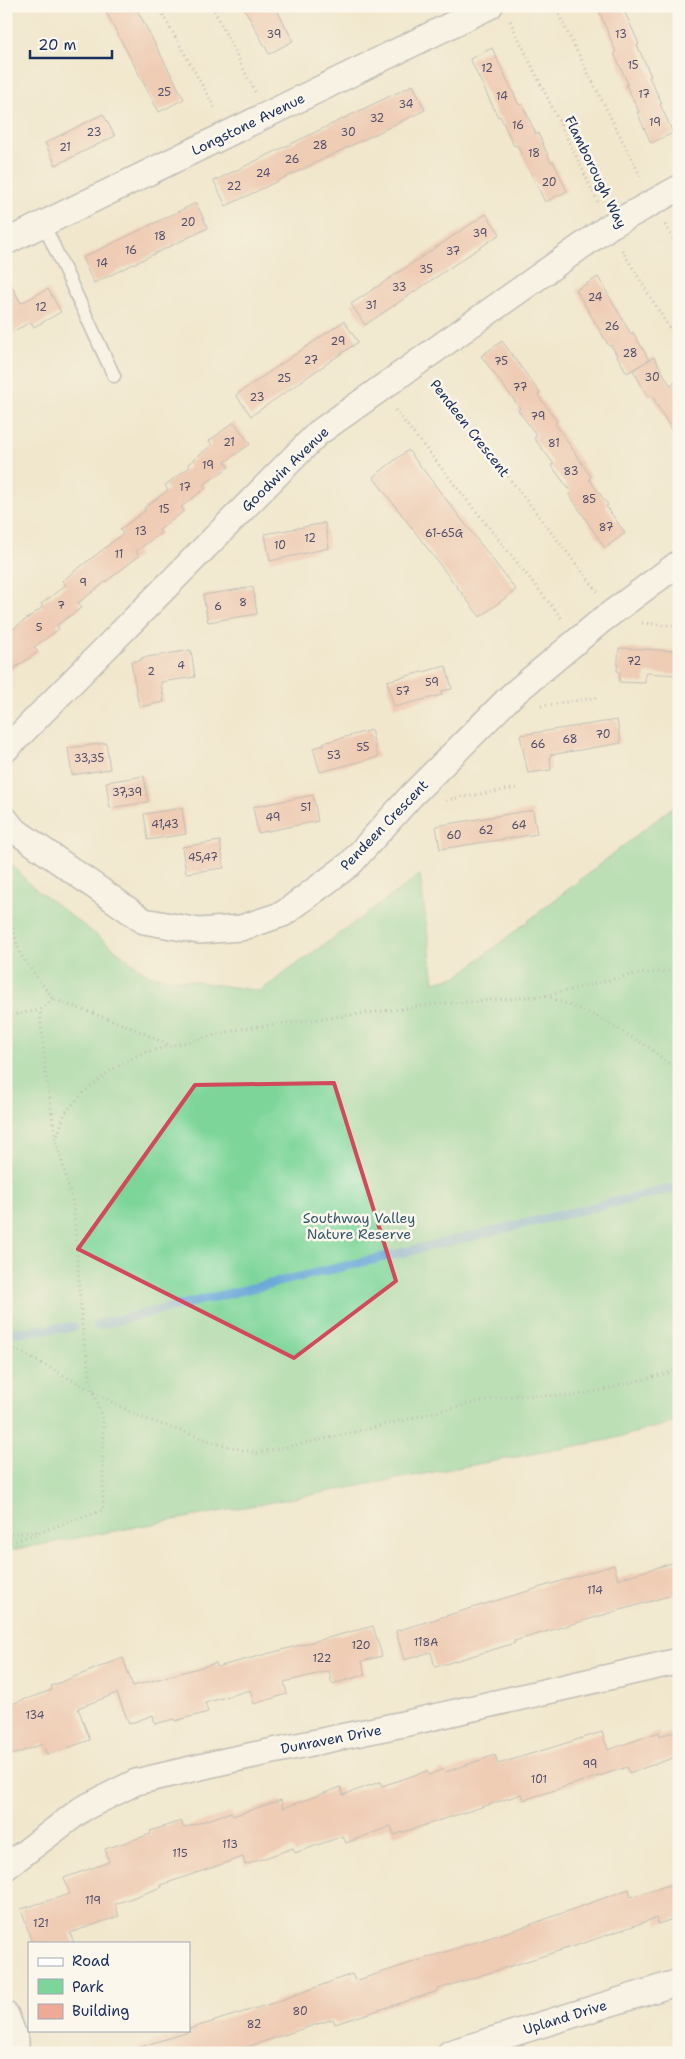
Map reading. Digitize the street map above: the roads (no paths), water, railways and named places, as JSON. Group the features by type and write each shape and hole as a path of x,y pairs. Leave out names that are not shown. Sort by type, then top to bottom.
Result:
{"street":[{"name":"Longstone Avenue","path":"6,242 266,115 500,13"},
{"name":"Goodwin Avenue","path":"6,750 318,433 610,226 679,188"},
{"name":"Pendeen Crescent","path":"9,825 144,921 199,931 242,928 283,914 350,864 402,807 512,695 613,612 679,563"},
{"name":"Dunraven Drive","path":"6,1867 82,1809 136,1782 230,1760 408,1723 679,1661"},
{"name":"Upland Drive","path":"450,2053 679,1982"},
{"path":"6,2015 16,2041 16,2053"}],"lane":[{"path":"43,223 114,376"}],"waterway":[{"path":"97,1325 679,1187"},
{"path":"6,1333 74,1327"}],"park label":[{"name":"Southway Valley Nature Reserve","path":"359,1226"}]}
